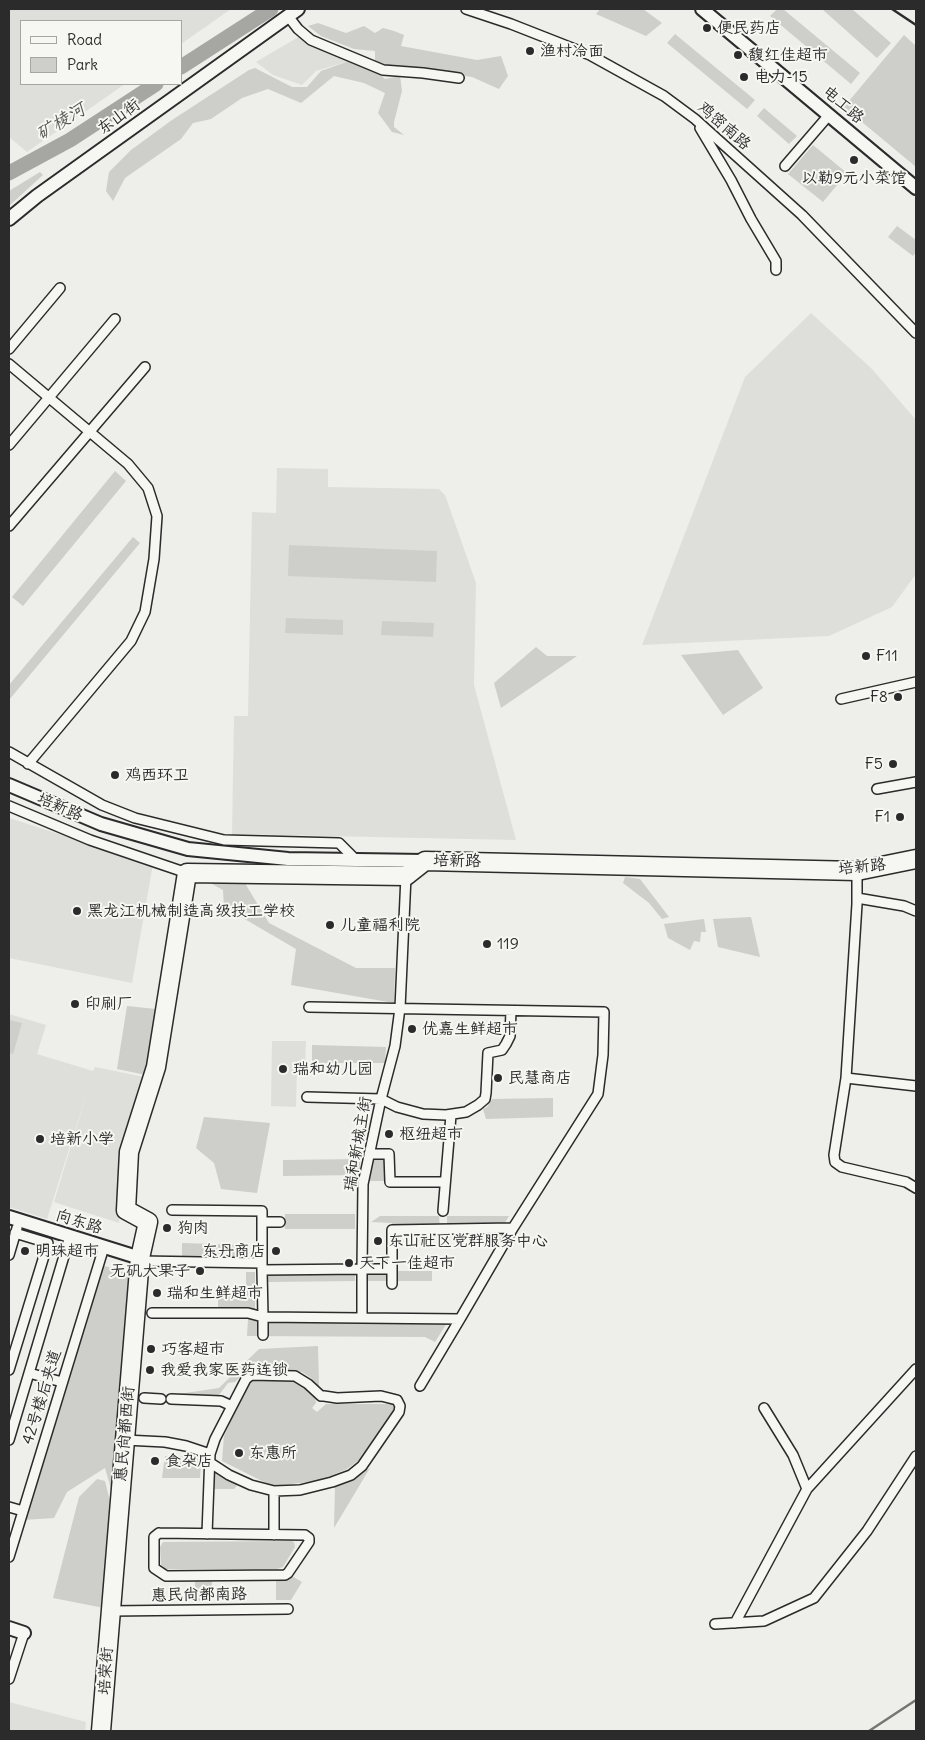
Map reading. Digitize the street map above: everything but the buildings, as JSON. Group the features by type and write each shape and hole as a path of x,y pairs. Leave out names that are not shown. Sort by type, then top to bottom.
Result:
{"highway":[{"name":"培新路","path":"425,861 857,871 916,859"},
{"path":"187,873 406,876 425,861"},
{"name":"惠民尚都西街","path":"110,1611 140,1259 148,1222 126,1210 129,1152 156,1067 187,873"},
{"name":"培荣街","path":"102,1731 110,1611"}],"main road":[{"name":"电工路","path":"702,9 916,188"},
{"name":"东山街","path":"9,219 37,196 293,13"},
{"name":"培新路","path":"9,785 101,824 188,849 288,859 425,861"},
{"name":"向东路","path":"14,1223 70,1236 140,1259"},
{"path":"9,1628 24,1633"}],"street":[{"name":"鸡密南路","path":"466,9 511,24 590,55 664,96 695,119 802,215 916,333"},
{"path":"293,13 298,29 311,40 383,70 459,78"},
{"path":"785,166 829,115"},
{"path":"695,119 731,180 750,219 776,261 776,270"},
{"path":"9,349 60,288"},
{"path":"9,445 115,319"},
{"path":"9,364 128,464 148,488 157,516 154,559 145,612 126,648 28,764"},
{"path":"9,526 145,367"},
{"path":"841,699 916,682"},
{"path":"9,752 102,805 134,818 224,840 339,843 356,860"},
{"path":"877,790 916,782"},
{"path":"9,806 90,840 187,873"},
{"path":"857,871 846,1078 834,1155 835,1162 842,1167 906,1182 916,1188"},
{"name":"瑞和新城主街","path":"362,1318 363,1184 381,1099 395,1046 400,1008 406,876"},
{"path":"857,898 904,906 916,911"},
{"path":"309,1007 604,1012 603,1055 598,1094 513,1228 420,1386"},
{"path":"307,1097 381,1099 397,1107 423,1114 451,1115 466,1112 484,1099 488,1053 502,1050 506,1044 510,1036 511,1010"},
{"path":"846,1078 916,1086"},
{"path":"443,1211 451,1115"},
{"path":"369,1154 389,1154 390,1182 445,1182"},
{"path":"172,1210 262,1211 263,1335"},
{"path":"262,1222 280,1222"},
{"path":"9,1255 14,1223 48,1243 9,1370"},
{"path":"392,1284 392,1230 513,1228"},
{"path":"9,1440 70,1236"},
{"name":"42号楼后夹道","path":"9,1557 104,1246"},
{"path":"140,1259 262,1266 392,1269"},
{"path":"152,1313 248,1313 263,1317 460,1319"},
{"path":"735,1623 807,1488 916,1369"},
{"path":"29,1372 62,1382"},
{"path":"125,1440 165,1442 186,1446 210,1458 229,1475 251,1485 274,1491 300,1490 351,1475 362,1466 399,1412 400,1406 397,1400 381,1396 337,1398 321,1396 308,1384 295,1376 251,1375 246,1379 215,1439 210,1458 207,1534"},
{"path":"144,1398 161,1399"},
{"path":"170,1399 221,1401 232,1406"},
{"path":"764,1408 792,1455 807,1488"},
{"path":"715,1624 764,1621 814,1598 867,1531 916,1456"},
{"path":"274,1491 274,1534"},
{"path":"9,1507 23,1511"},
{"path":"159,1533 207,1534 305,1535 309,1538 309,1542 285,1575 166,1576 154,1568 154,1537 159,1533"},
{"name":"惠民尚都南路","path":"110,1611 288,1609"},
{"path":"9,1678 24,1633"}],"shaded area":[{"path":"9,9 231,9 182,43 182,20 20,20 20,85 124,85 27,152 9,137"},
{"path":"307,32 349,61 316,71 302,85 273,75 256,62"},
{"path":"811,313 872,369 916,420 916,574 892,607 829,636 642,645 745,377"},
{"path":"277,468 328,469 328,487 439,489 445,495 476,583 474,685 516,840 232,834 234,716 248,716 252,512 276,513"},
{"name":"黑龙江机械制造高级技工学校","path":"9,818 153,864 132,983 9,958"},
{"path":"9,1014 46,1025 37,1054 93,1071 95,1067 149,1078 125,1151 119,1223 54,1202 89,1086 47,1219 9,1207"},
{"path":"272,1041 306,1041 305,1069 297,1070 296,1107 271,1106"},
{"path":"9,1702 86,1722 85,1731 9,1731"}],"green space":[{"path":"600,9 643,9 662,23 646,36 596,14"},
{"path":"777,9 783,9 860,73 851,84 770,16"},
{"path":"822,9 852,9 891,43 877,58"},
{"path":"318,23 346,33 364,26 375,33 383,28 404,35 401,46 477,60 501,56 508,76 499,89 472,77 422,69 393,67 375,61 375,51 354,49 321,36 308,26"},
{"path":"675,34 755,100 747,109 667,43"},
{"path":"904,35 916,46 916,167 844,107"},
{"path":"352,60 373,68 385,79 400,76 402,91 394,127 404,135 392,132 378,113 385,93 364,83 334,76 301,103 268,89 242,98 211,119 193,123 181,139 125,178 113,201 106,191 109,172 131,150 172,120 249,70 255,68 292,87 307,87 321,71"},
{"path":"764,108 797,136 789,144 757,116"},
{"path":"813,145 847,173 823,202 788,174"},
{"path":"40,172 43,175 9,206 9,191"},
{"path":"897,226 916,240 916,252 913,256 888,237"},
{"path":"115,471 126,481 23,606 12,597"},
{"path":"133,537 140,543 9,700 9,685"},
{"path":"289,545 437,551 436,582 288,576"},
{"path":"286,618 343,620 343,635 285,633"},
{"path":"382,621 434,623 433,637 381,635"},
{"path":"536,647 547,656 577,656 501,708 494,683"},
{"path":"738,650 763,688 723,715 681,655"},
{"path":"625,877 640,879 669,917 662,919 649,903 623,883"},
{"path":"203,879 243,880 269,923 356,968 395,968 394,1003 291,985 296,949 224,907 223,890"},
{"path":"751,917 760,957 718,947 713,919"},
{"path":"704,919 706,932 701,932 700,942 694,941 690,950 668,938 664,924"},
{"path":"127,1006 156,1009 146,1075 117,1069"},
{"path":"9,1020 22,1023 13,1054 9,1053"},
{"path":"312,1045 386,1047 385,1063 312,1063"},
{"path":"553,1098 553,1117 486,1119 483,1109 487,1107 492,1099"},
{"path":"204,1117 270,1123 257,1193 221,1189 214,1163 196,1148"},
{"path":"360,1159 360,1175 283,1176 283,1160"},
{"path":"372,1159 385,1159 385,1181 367,1181"},
{"path":"285,1214 355,1214 355,1229 285,1229"},
{"path":"380,1216 439,1216 440,1227 392,1227 392,1223 371,1222"},
{"path":"447,1216 509,1216 503,1226 447,1226"},
{"path":"182,1243 248,1245 248,1259 182,1258"},
{"path":"101,1265 129,1273 133,1277 114,1490 111,1489 105,1468 67,1492 54,1518 23,1520"},
{"path":"390,1271 390,1281 363,1281 363,1272"},
{"path":"394,1271 432,1271 432,1281 394,1281"},
{"path":"246,1272 255,1272 255,1309 218,1309 218,1296 246,1296"},
{"path":"267,1273 355,1273 355,1281 267,1282"},
{"path":"248,1319 447,1323 435,1342 425,1337 247,1336"},
{"path":"318,1346 319,1387 302,1372 245,1372 235,1382 228,1383 219,1395 172,1395 219,1388 259,1349"},
{"path":"252,1379 297,1380 309,1386 316,1403 312,1408 317,1412 326,1404 392,1404 395,1407 395,1412 367,1454 347,1469 318,1481 272,1486 222,1461 224,1436 249,1381"},
{"path":"165,1456 196,1456 201,1464 200,1478 162,1478"},
{"path":"213,1468 239,1483 234,1489 212,1489"},
{"path":"370,1468 334,1528 335,1486 347,1482"},
{"path":"97,1479 105,1481 110,1501 104,1608 53,1598 79,1497"},
{"path":"163,1542 294,1542 295,1547 283,1567 277,1569 165,1569 161,1565 160,1547"},
{"path":"292,1576 302,1582 291,1600 276,1600 276,1580 286,1580"},
{"path":"195,1580 212,1581 211,1600 195,1601"}],"waterway":[{"name":"矿棱河","path":"182,66 271,9"},
{"name":"矿棱河","path":"9,173 70,140 154,85"},
{"path":"869,1731 916,1700"}],"railway":[{"path":"892,9 916,25"}],"place":[{"name":"便民药店","path":"707,28"},
{"name":"渔村冷面","path":"530,51"},
{"name":"馥红佳超市","path":"738,55"},
{"name":"电力-15","path":"744,77"},
{"name":"以勒9元小菜馆","path":"854,160"},
{"name":"F11","path":"866,656"},
{"name":"F8","path":"898,697"},
{"name":"F5","path":"893,764"},
{"name":"鸡西环卫","path":"115,775"},
{"name":"F1","path":"900,817"},
{"name":"黑龙江机械制造高级技工学校","path":"77,911"},
{"name":"儿童福利院","path":"330,925"},
{"name":"119","path":"487,944"},
{"name":"印刷厂","path":"75,1004"},
{"name":"优嘉生鲜超市","path":"412,1029"},
{"name":"瑞和幼儿园","path":"283,1069"},
{"name":"民慧商店","path":"498,1078"},
{"name":"枢纽超市","path":"389,1134"},
{"name":"培新小学","path":"40,1139"},
{"name":"狗肉","path":"167,1228"},
{"name":"东山社区党群服务中心","path":"378,1241"},
{"name":"明珠超市","path":"25,1251"},
{"name":"东丹商店","path":"276,1251"},
{"name":"天下一佳超市","path":"349,1263"},
{"name":"无矾大果子","path":"200,1271"},
{"name":"瑞和生鲜超市","path":"157,1293"},
{"name":"巧客超市","path":"151,1349"},
{"name":"我爱我家医药连锁","path":"150,1370"},
{"name":"东惠所","path":"239,1453"},
{"name":"食杂店","path":"155,1461"}]}
